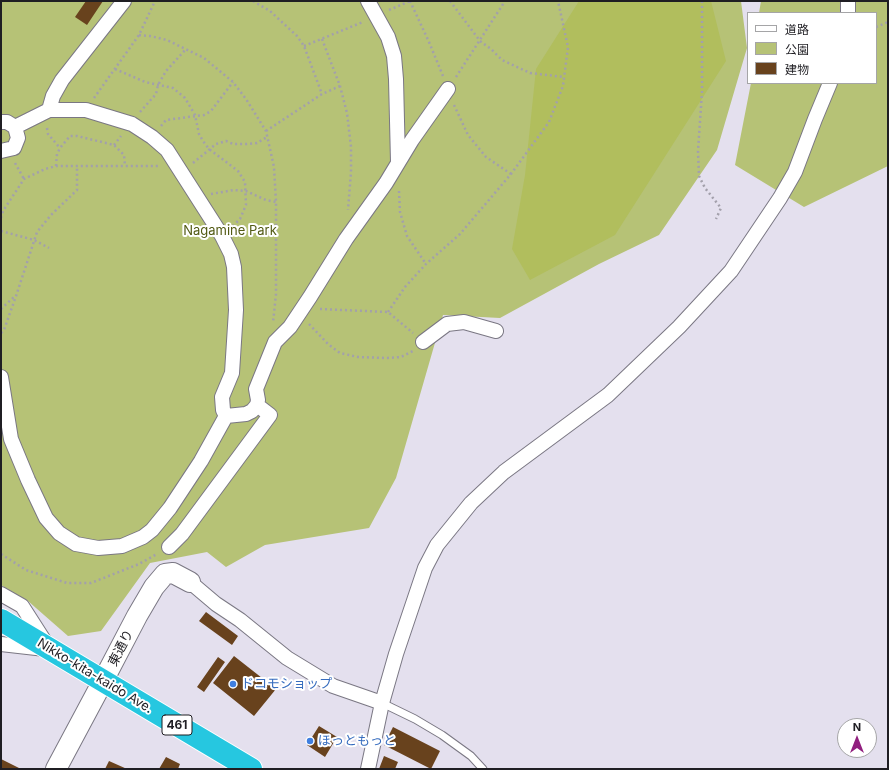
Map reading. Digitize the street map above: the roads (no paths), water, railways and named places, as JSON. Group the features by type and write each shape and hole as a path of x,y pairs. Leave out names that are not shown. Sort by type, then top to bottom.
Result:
{"highway":[{"name":"Nikko-kita-kaido Ave.","path":"1,620 251,769"}],"street":[{"path":"46,112 62,80 124,1"},
{"path":"368,1 388,37 394,56 398,162"},
{"path":"848,1 848,12"},
{"path":"368,769 382,703 396,654 425,568 437,545 471,503 504,472 608,395 679,327 731,271 780,198 794,172 830,84"},
{"path":"226,416 246,414 252,411 257,405 258,400 256,389 275,342 290,327 346,238 386,183 398,162 448,89"},
{"path":"15,127 46,112 86,110 132,124 152,137 167,150 222,236 231,254 234,267 236,310 232,373 222,397 223,410 226,416"},
{"path":"1,122 8,122 15,127 18,138 14,148 1,151"},
{"path":"423,342 447,324 464,322 496,331"},
{"path":"1,377 11,439 46,518 59,533 76,544 98,548 122,546 143,537 152,530 170,508 201,461 226,416"},
{"path":"169,547 182,534 270,415 257,405"},
{"name":"東通り","path":"56,769 137,616 154,587 165,574 173,573 190,582"},
{"path":"190,582 216,604 240,620 286,658 333,686 382,703"},
{"path":"1,594 22,606 51,650"},
{"path":"1,644 51,650"}],"lane":[{"path":"382,703 442,734 470,756 483,769"}],"place":[{"name":"ドコモショップ","path":"233,684"},
{"name":"ほっともっと","path":"310,741"}],"park label":[{"name":"Nagamine Park","path":"230,231"}]}
